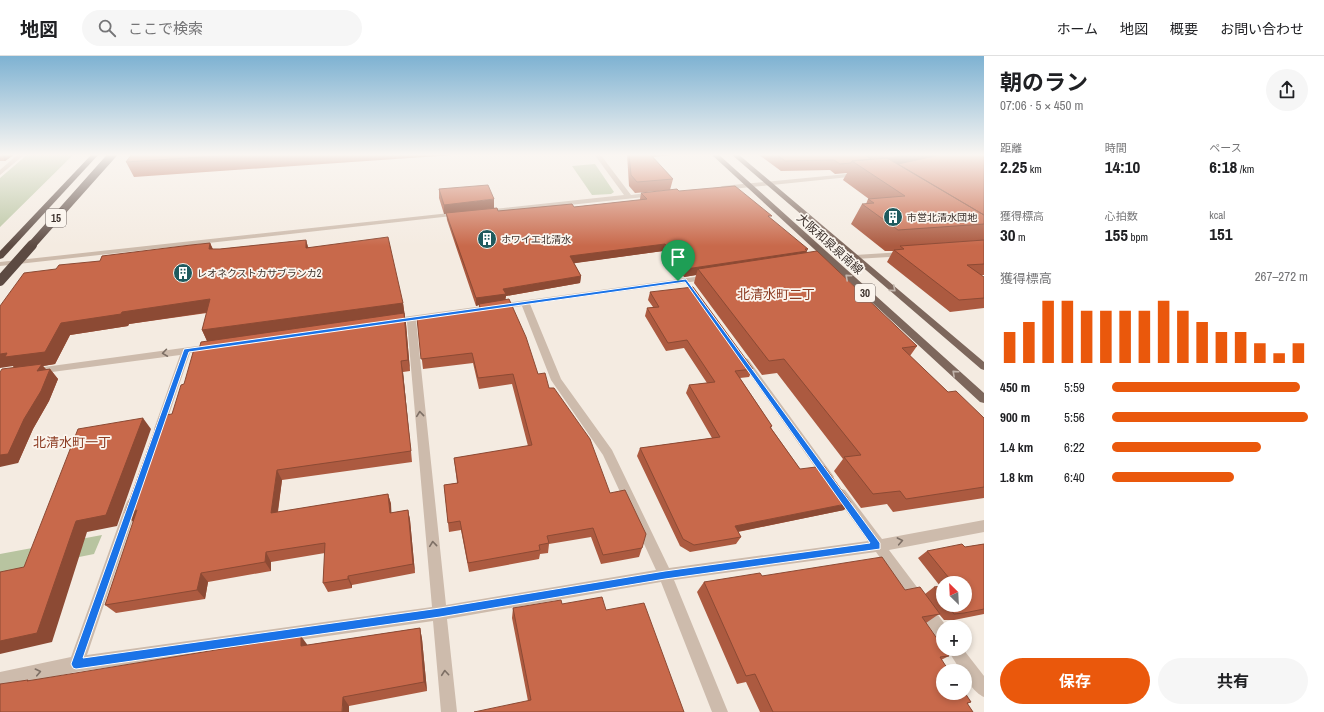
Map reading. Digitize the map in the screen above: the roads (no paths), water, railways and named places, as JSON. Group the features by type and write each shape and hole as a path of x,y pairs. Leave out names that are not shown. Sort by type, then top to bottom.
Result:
{"highway":[{"name":"15","path":"0,256 67,185"},
{"name":"15","path":"0,283 87,185"}],"main road":[{"name":"大阪和泉泉南線","path":"748,185 824,259 984,399"},
{"name":"大阪和泉泉南線","path":"768,185 984,367"}],"street":[{"path":"0,252 64,185"},
{"path":"0,283 87,185"},
{"path":"620,185 629,197"},
{"path":"711,189 751,185"},
{"path":"477,213 659,194"},
{"path":"0,264 22,260 469,213"},
{"path":"855,257 909,253"},
{"path":"380,323 718,275"},
{"path":"686,280 696,293"},
{"path":"525,303 556,380 608,453 665,575 720,712"},
{"path":"411,319 449,712"},
{"path":"31,372 225,345"},
{"path":"155,440 186,350"},
{"path":"738,351 877,546 936,625"},
{"path":"76,664 136,492"},
{"path":"0,680 76,664 440,613 665,575 877,546 984,526"},
{"path":"959,656 984,689"}],"place":[{"name":"市営北清水団地","path":"893,217"},
{"name":"ホワイエ北清水","path":"487,239"},
{"name":"レオネクストカサブランカ2","path":"183,273"}],"district":[{"name":"北清水町二丁","path":"776,294"},
{"name":"北清水町一丁","path":"72,442"}]}
